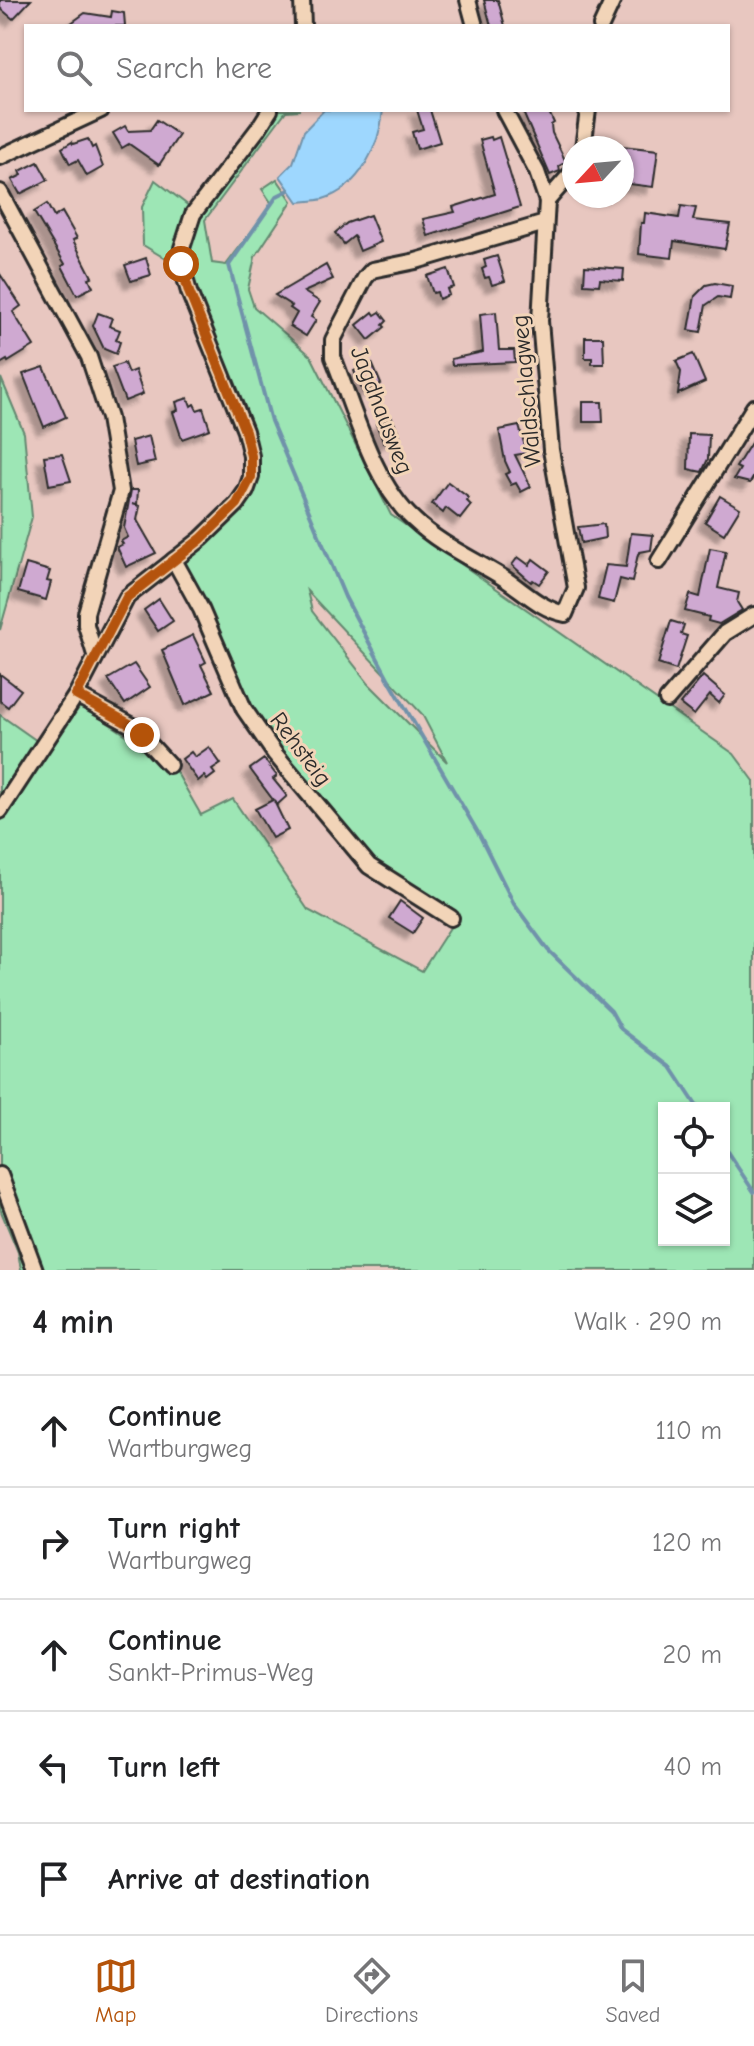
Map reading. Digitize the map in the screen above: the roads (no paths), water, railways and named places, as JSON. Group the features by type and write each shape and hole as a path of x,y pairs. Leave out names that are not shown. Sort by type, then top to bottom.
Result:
{"street":[{"path":"302,0 303,24"},
{"path":"468,0 474,24"},
{"path":"602,24 613,0"},
{"path":"0,157 97,112"},
{"path":"0,811 76,695 127,597 201,539 237,504 251,477 251,456 245,431 189,292 181,264 182,248 193,214 269,112"},
{"path":"505,112 537,172 547,201 562,184"},
{"path":"585,136 588,112"},
{"path":"0,192 89,357 109,418 121,491 86,613 86,625 95,655"},
{"name":"Waldschlagweg","path":"547,201 540,321 551,450 576,588 565,614"},
{"name":"Jagdhausweg","path":"545,223 416,261 372,270 333,340 333,357 379,474 394,498 415,521 436,537 508,580 550,611 565,614"},
{"path":"659,561 754,407"},
{"name":"Rehsteig","path":"174,560 201,609 244,709 283,765 369,866 451,918"},
{"path":"667,700 725,633 754,615"},
{"path":"76,695 133,726 169,765"},
{"path":"0,1175 35,1270"}],"water":[{"path":"322,112 383,112 378,137 366,164 348,185 323,199 298,202 280,176 293,163 304,131"}],"waterway":[{"path":"289,190 277,196 229,265 271,421 345,597 389,680 480,836 514,904 548,950 611,1011 621,1029 671,1067 694,1102"},
{"path":"730,1156 754,1192"}]}
